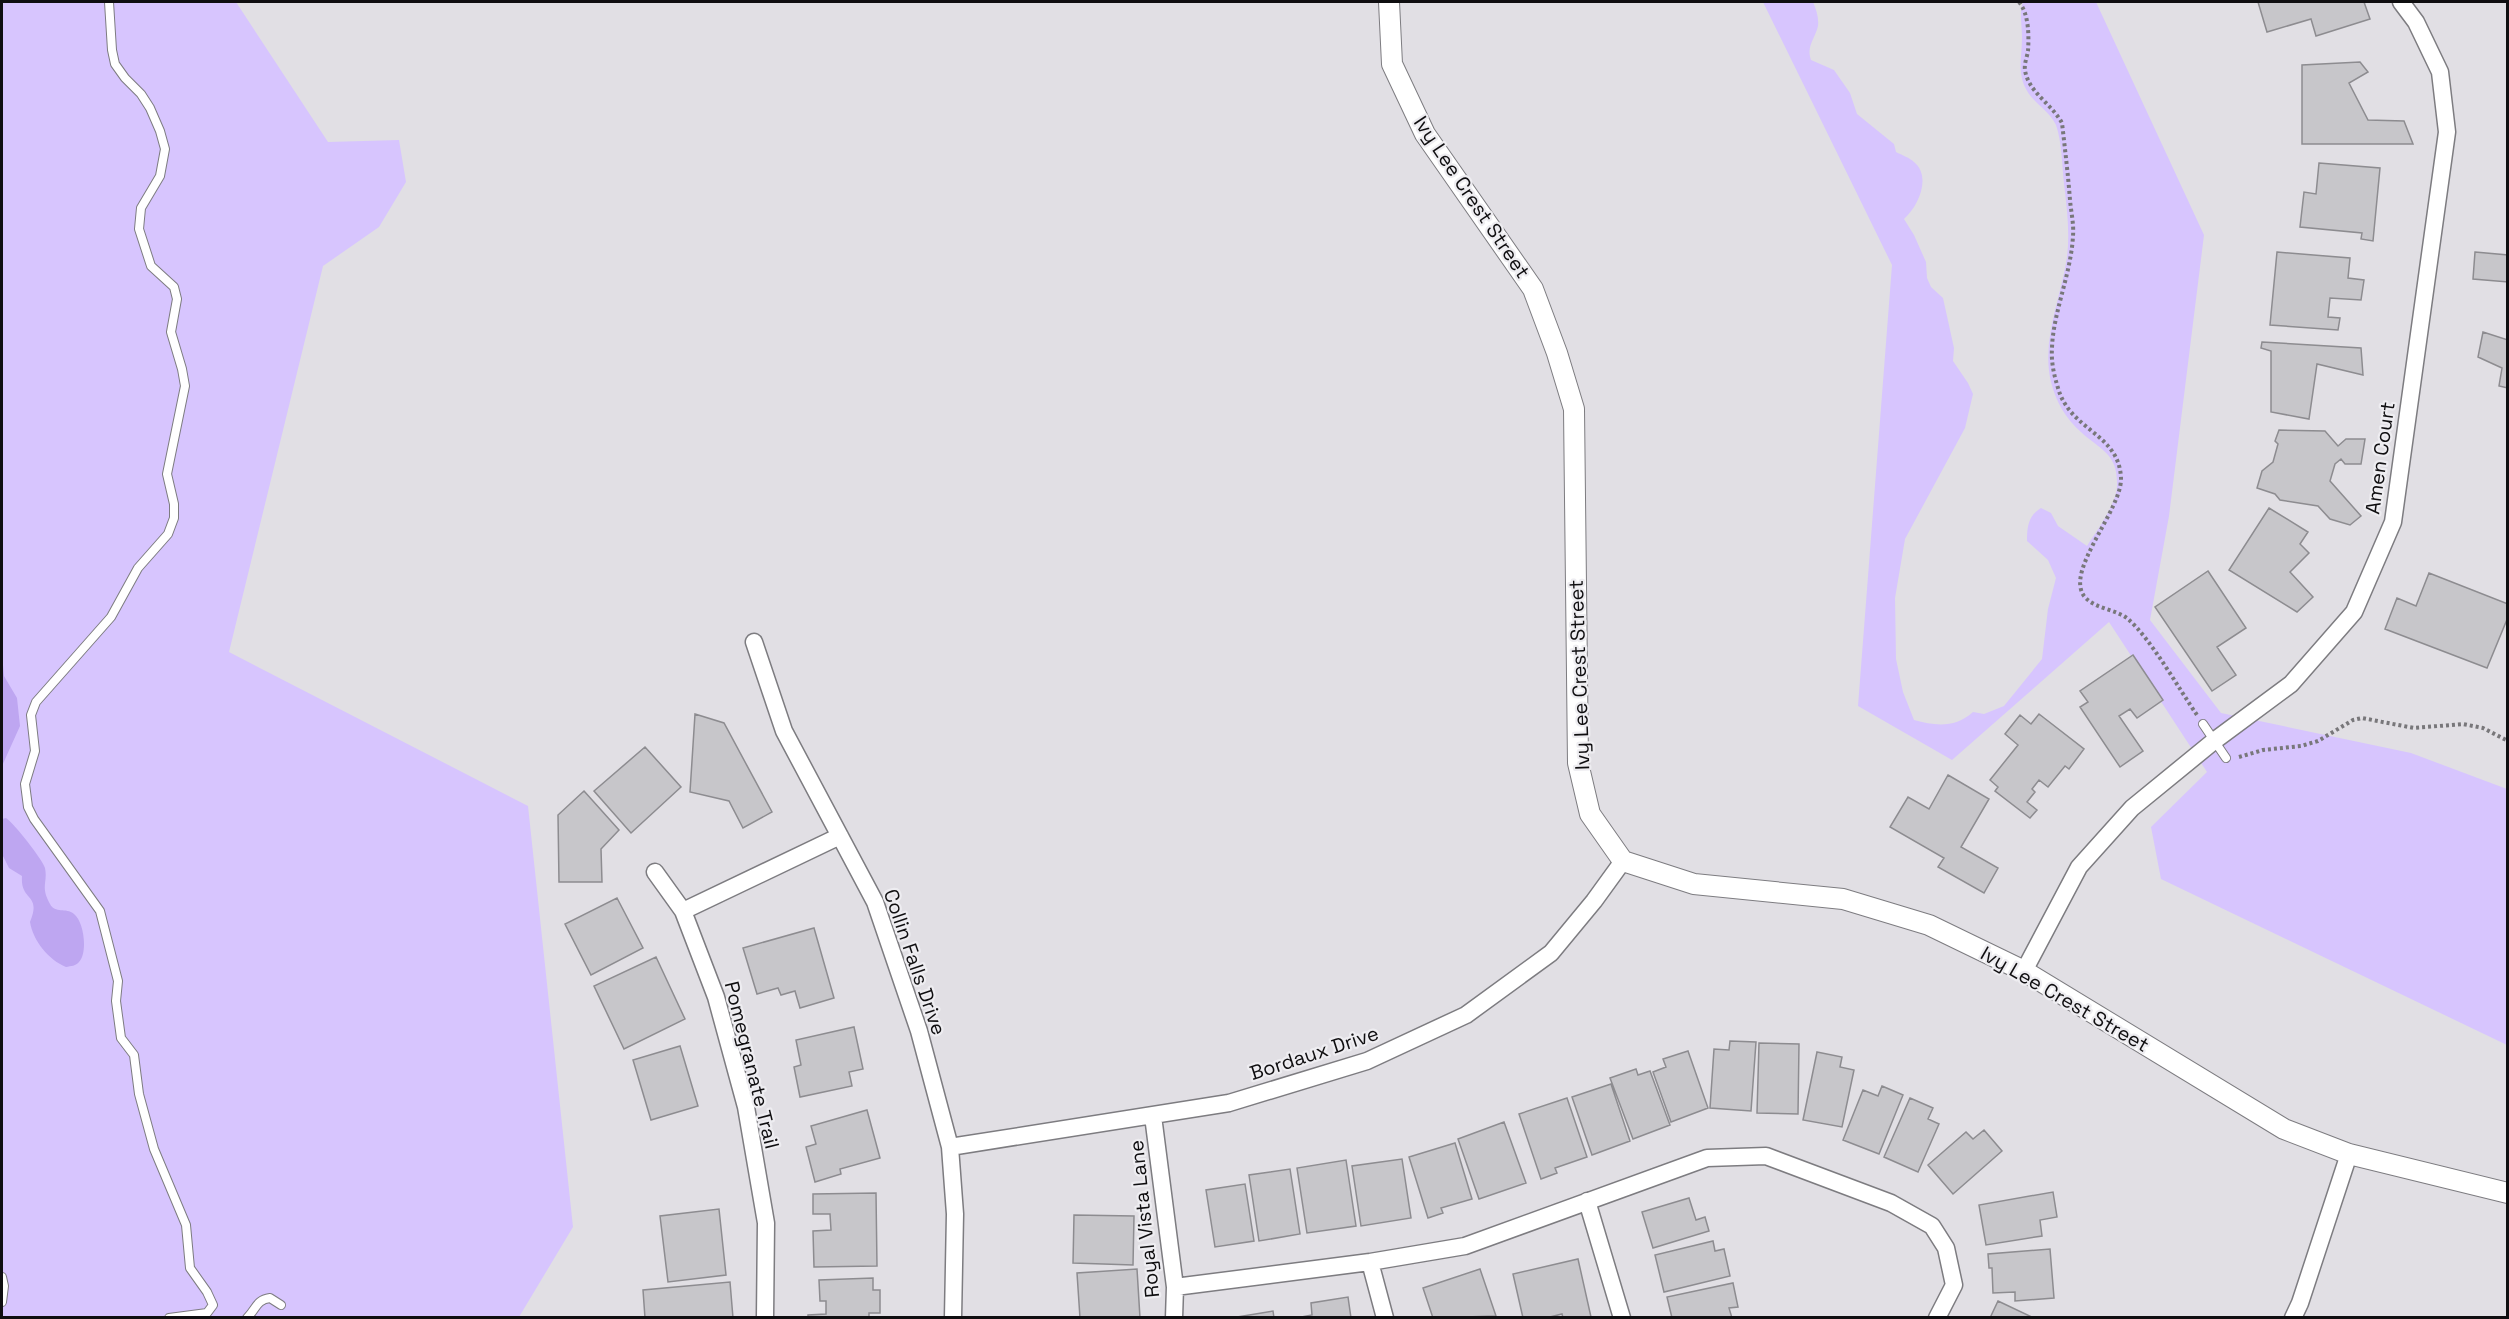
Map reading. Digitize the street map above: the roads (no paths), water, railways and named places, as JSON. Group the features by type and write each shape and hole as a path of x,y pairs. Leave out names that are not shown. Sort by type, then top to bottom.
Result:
{"street":[{"name":"Ivy Lee Crest Street","path":"1389,2 1392,64 1425,134 1533,289 1557,353 1574,409 1578,763 1590,814 1623,861 1694,884 1843,900 1929,925 2024,970 2284,1129 2349,1154 2508,1193"},
{"name":"Amen Court","path":"2024,970 2079,867 2132,808 2214,741 2291,684 2354,612 2393,522 2447,132 2440,72 2416,22 2401,2"},
{"name":"Collin Falls Drive","path":"754,642 784,731 875,902 919,1030 950,1147 955,1214 953,1317"},
{"path":"683,911 840,836"},
{"name":"Bordaux Drive","path":"950,1147 1229,1103 1367,1061 1466,1015 1551,953 1594,901 1623,861"},
{"name":"Pomegranate Trail","path":"655,872 683,911 716,997 746,1107 766,1223 765,1317"},
{"name":"Royal Vista Lane","path":"1153,1116 1175,1287 1174,1317"},
{"path":"2293,1317 2300,1303 2349,1154"},
{"path":"1175,1287 1370,1263 1465,1246 1707,1158 1766,1156 1891,1203 1932,1226 1946,1248 1954,1285 1937,1317"},
{"path":"1587,1200 1622,1317"},
{"path":"1370,1263 1385,1317"}],"lane":[{"path":"109,2 115,64 146,100 160,131 165,149 160,176 141,208 139,229 151,266 174,287 177,299 171,332 185,386 167,474 174,504 174,518 168,534 138,568 111,617 36,702 31,715 35,751 25,784 25,795 34,819 103,918 118,981 116,1000 121,1038 134,1055 138,1088 154,1149 186,1225 190,1268 213,1305 211,1315 169,1317"},
{"path":"2203,724 2226,758"},
{"path":"2,1277 4,1286 2,1302"},
{"path":"248,1317 262,1299 270,1298 280,1305"}]}
